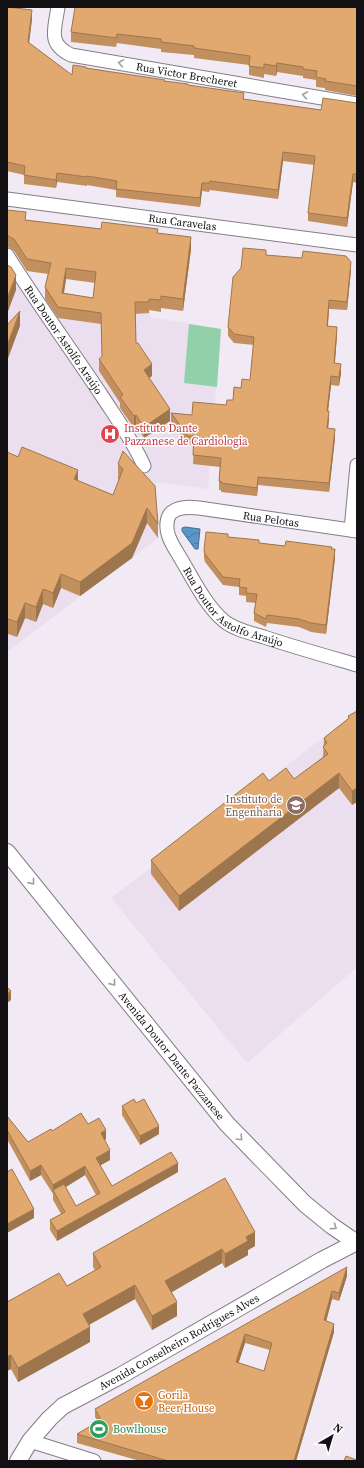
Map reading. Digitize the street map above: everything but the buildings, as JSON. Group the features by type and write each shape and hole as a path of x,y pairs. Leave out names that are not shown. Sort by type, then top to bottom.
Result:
{"street":[{"name":"Rua Victor Brecheret","path":"58,7 54,35 56,43 62,51 71,55 357,104"},
{"name":"Rua Caravelas","path":"7,200 357,245"},
{"name":"Rua Doutor Astolfo Araújo","path":"7,255 26,287 73,352 136,448 144,466"},
{"path":"354,531 357,465"},
{"name":"Rua Doutor Astolfo Araújo","path":"186,507 171,513 168,518 167,525 169,537 198,588 212,608 225,621 242,630 357,665"},
{"name":"Rua Pelotas","path":"186,507 354,531"},
{"name":"Avenida Doutor Dante Pazzanese","path":"7,852 226,1124 305,1204 332,1226 356,1242"},
{"name":"Avenida Conselheiro Rodrigues Alves","path":"18,1461 30,1442 49,1419 63,1406 120,1376 356,1242"},
{"path":"30,1442 94,1461"}],"shaded area":[{"name":"Instituto Dante Pazzanese de Cardiologia","path":"7,259 38,298 115,309 150,305 150,317 221,329 208,489 156,482 158,538 7,652"},
{"name":"Instituto de Engenharia","path":"357,712 357,967 247,1063 111,898"}],"green space":[{"path":"189,324 221,329 217,387 184,383"}],"water":[{"path":"182,528 200,529 198,549 195,549 182,531"}],"place":[{"name":"Instituto Dante Pazzanese de Cardiologia","path":"110,434"},
{"name":"Instituto de Engenharia","path":"296,805"},
{"name":"Gorila Beer House","path":"144,1401"},
{"name":"Bowlhouse","path":"99,1429"}]}
